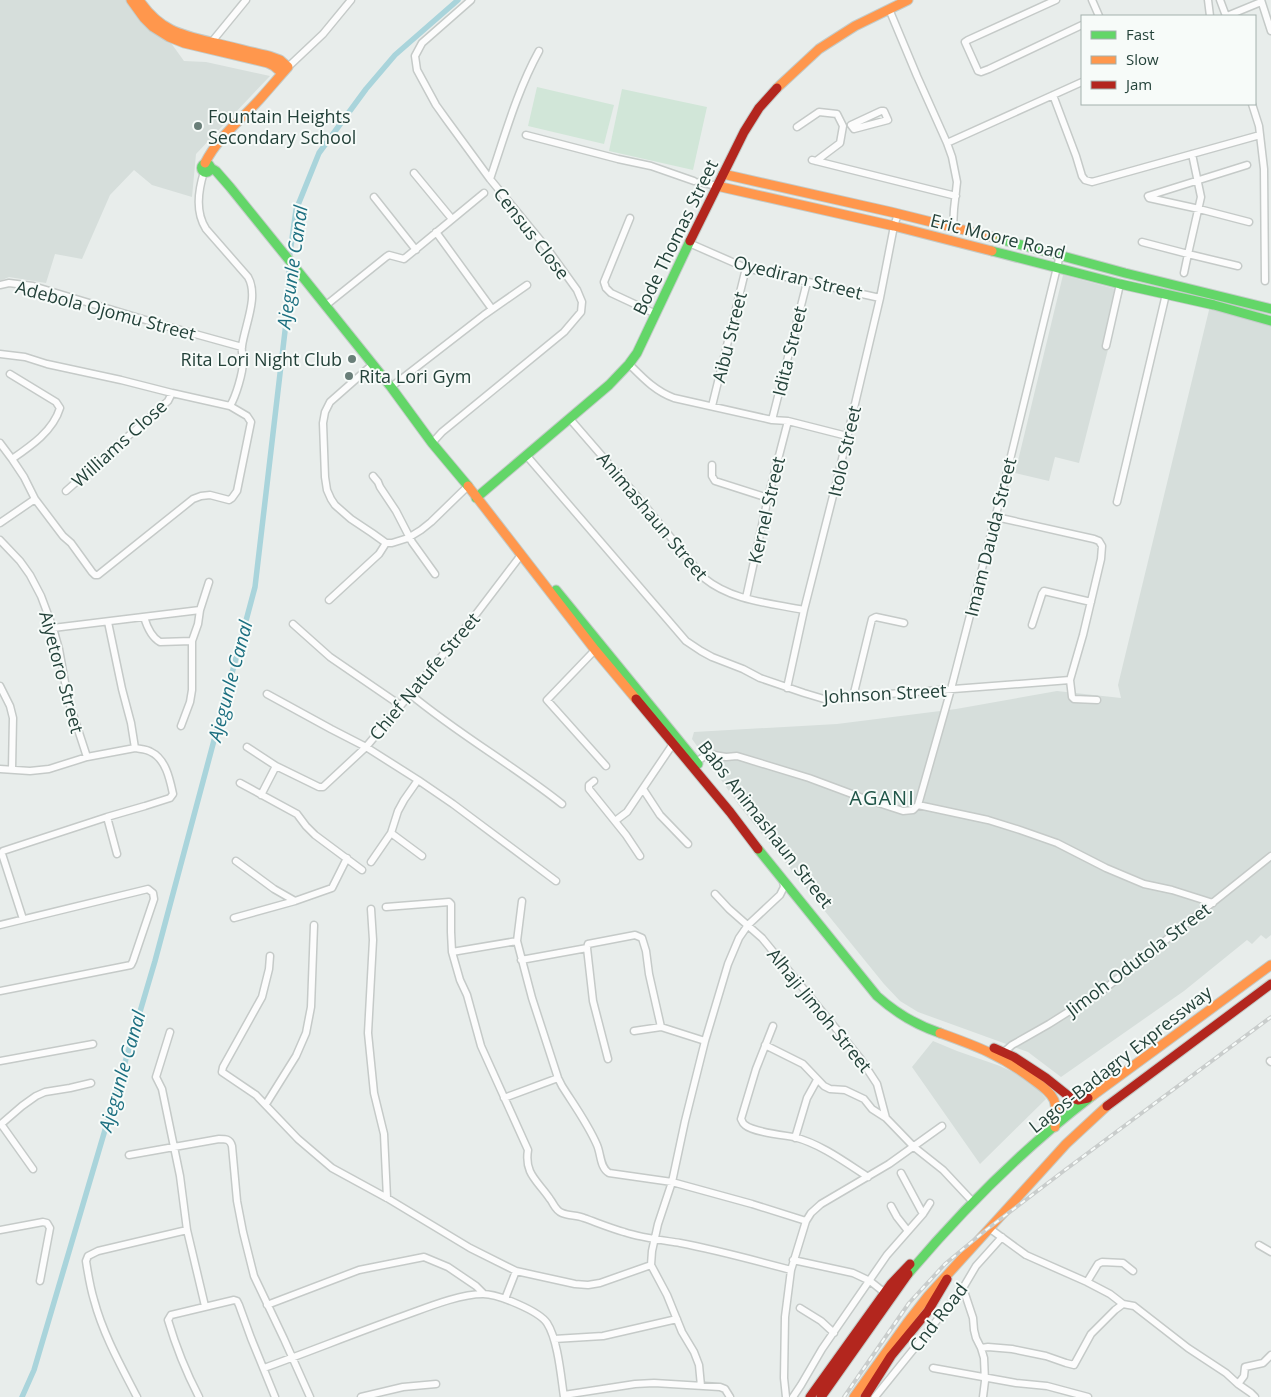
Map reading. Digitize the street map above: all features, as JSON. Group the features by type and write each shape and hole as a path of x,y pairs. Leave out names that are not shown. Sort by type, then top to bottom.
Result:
{"main road":[{"path":"131,0 144,18 169,37 184,43 209,46"},
{"path":"139,0 153,18 178,34 209,46 274,66 288,67"},
{"name":"Bode Thomas Street","path":"474,493 526,455 570,419 609,385 637,352 744,132 759,108 783,82 819,49 855,26 908,0"},
{"path":"206,168 208,155 217,142 260,99 288,67"},
{"name":"Babs Animashaun Street","path":"206,168 216,171 279,247 391,387 432,443 675,741 783,881 847,956"},
{"name":"Eric Moore Road","path":"723,174 891,212 1271,309"},
{"name":"Eric Moore Road","path":"717,186 894,226 1120,284 1271,320"},
{"name":"Babs Animashaun Street","path":"474,493 595,650 675,741 696,762 877,996 894,1012 926,1028 1003,1054 1046,1078 1071,1098 1078,1100 1090,1098"},
{"name":"Lagos-Badagry Expressway","path":"821,1397 911,1270 994,1181 1090,1098 1271,965"},
{"name":"Lagos-Badagry Expressway","path":"864,1397 891,1356 928,1311 947,1281 951,1270 1066,1144 1106,1106 1271,984"},
{"name":"Babs Animashaun Street","path":"1003,1054 1051,1094 1056,1107 1055,1128"},
{"name":"Lagos-Badagry Expressway","path":"810,1397 891,1284 930,1242 950,1226"},
{"path":"854,1397 912,1316 951,1270"}],"street":[{"path":"209,46 246,0"},
{"path":"288,67 323,34 351,0"},
{"name":"Census Close","path":"432,443 442,432 564,332 581,312 582,302 577,290 546,248 490,179 441,113 415,62 415,56 422,43 470,0"},
{"path":"1056,0 965,42 978,71 989,70 1081,25"},
{"path":"1092,0 1099,15"},
{"path":"1208,0 1210,15"},
{"path":"1220,0 1226,15"},
{"path":"1228,15 1261,1 1271,31"},
{"path":"889,9 948,143 957,182 953,228"},
{"path":"490,179 513,109 539,51"},
{"path":"948,143 1081,82"},
{"path":"1053,95 1082,176 1089,182 1260,135"},
{"path":"1252,105 1259,126 1264,169 1265,281"},
{"path":"851,125 854,129 888,120 884,111 881,111 851,125 840,143 814,161 956,196"},
{"path":"797,127 818,112 837,114 842,126 840,143"},
{"path":"526,135 618,160 651,166 717,186"},
{"path":"1184,273 1201,197 1192,154"},
{"path":"1247,166 1148,196 1149,198 1249,222"},
{"path":"206,168 201,183 199,202 202,222 248,277 252,290 251,306 242,347 243,361 241,372 230,406"},
{"path":"414,173 452,219"},
{"path":"325,306 386,256 390,255 404,260 484,193"},
{"path":"374,197 416,250"},
{"name":"Itolo Street","path":"787,688 804,610 880,298 898,214"},
{"path":"630,218 604,282 606,288 611,293 656,314"},
{"path":"436,232 492,309"},
{"path":"1142,242 1238,266"},
{"name":"Oyediran Street","path":"689,243 746,268 880,298"},
{"name":"Imam Dauda Street","path":"918,804 938,740 996,516 1060,255"},
{"name":"Aibu Street","path":"712,406 746,268"},
{"name":"Idita Street","path":"772,420 807,282"},
{"name":"Adebola Ojomu Street","path":"0,285 9,283 33,286 242,347"},
{"path":"1106,346 1120,284"},
{"path":"391,387 492,309 527,285"},
{"path":"1117,502 1166,294"},
{"path":"0,354 25,357 47,364 230,406 247,416 251,422 237,491 232,498 229,500 210,495 193,499 98,575 92,572 35,499 24,477 0,443"},
{"path":"628,364 663,394 674,398 772,420 788,421 847,436"},
{"path":"372,365 330,402 325,412 327,490 335,505 351,519 386,542 400,541 409,537 474,493"},
{"path":"10,374 59,405 59,410 45,433 12,459"},
{"name":"Williams Close","path":"66,491 168,401 172,393"},
{"name":"Animashaun Street","path":"570,419 704,578 721,590 746,598 804,610"},
{"name":"Kernel Street","path":"746,598 768,498 788,421"},
{"name":"Johnson Street","path":"526,455 686,640 701,652 760,678 824,699 1070,680"},
{"path":"712,465 712,476 715,481 768,498"},
{"path":"372,476 378,482 412,542 434,574"},
{"path":"0,523 35,499"},
{"path":"996,516 1099,541 1102,546 1102,559 1092,602 1070,680 1072,697 1074,699 1097,700"},
{"name":"Aiyetoro Street","path":"0,540 20,561 41,596 53,628 68,699 86,757"},
{"path":"329,600 379,554 386,542"},
{"name":"Chief Natufe Street","path":"276,766 319,787 323,787 366,746 470,622 521,555"},
{"path":"181,726 190,702 192,690 192,641 208,582"},
{"path":"1032,625 1044,591 1092,602"},
{"path":"53,628 200,610"},
{"path":"144,617 146,625 153,636 160,642 192,641"},
{"path":"853,697 872,619 876,617 904,622"},
{"path":"108,622 135,748"},
{"path":"293,624 330,656 400,705"},
{"path":"595,650 547,700 606,766"},
{"path":"0,686 10,706 13,718 12,769"},
{"path":"267,694 366,746 452,804 556,881"},
{"path":"410,694 443,720 519,771 562,804"},
{"path":"615,821 627,812 675,741"},
{"path":"247,747 276,766 261,795"},
{"path":"0,769 30,771 49,769 86,757 135,748 152,752 159,759 166,769 173,794 146,806 3,851 2,854 23,919"},
{"path":"696,762 708,754 726,757 737,756 809,778 903,811 913,810 918,804 988,820 1057,844 1144,884 1172,890 1214,903"},
{"path":"371,862 391,833 398,811 418,780"},
{"path":"594,781 589,785 589,789 640,856"},
{"path":"240,783 297,814 315,835 362,870"},
{"path":"644,789 660,815 688,844"},
{"path":"107,817 117,854"},
{"path":"391,833 422,856"},
{"name":"Jimoh Odutola Street","path":"1003,1054 1012,1045 1100,992 1271,856"},
{"path":"234,918 295,901 332,888 347,858"},
{"path":"236,861 274,890 295,901"},
{"path":"701,1386 699,1366 676,1320 667,1295 651,1265 652,1252 672,1182 705,1041 728,964 739,938 748,925 780,895 784,887 783,881"},
{"path":"0,925 148,889 153,893 154,899 131,965 0,991"},
{"name":"Alhaji Jimoh Street","path":"715,894 762,938 867,1067 878,1084 886,1118"},
{"path":"780,895 794,894"},
{"path":"522,901 516,940 521,960 558,1078 591,1132 598,1147 604,1169 609,1173 672,1182 806,1221"},
{"path":"386,907 449,902 451,904 450,932 452,952 460,980 467,995 481,1046 528,1150 526,1162 530,1173 557,1209 562,1213 582,1217 623,1232 791,1270"},
{"path":"371,909 373,940 368,1033 374,1093 384,1134 387,1198"},
{"path":"266,1104 296,1056 306,1033 311,1007 314,925"},
{"path":"608,1059 593,1001 588,944 634,935 642,938 661,1027"},
{"path":"452,952 516,940"},
{"path":"521,960 587,948"},
{"path":"270,956 269,969 262,997 221,1069 224,1074 256,1095 298,1139 332,1168 387,1198 470,1248 516,1271 588,1285 600,1283 651,1265"},
{"path":"773,1026 756,1068 741,1119 743,1124 747,1127 809,1142 868,1177"},
{"path":"634,1031 661,1027 705,1041"},
{"path":"170,1032 156,1075 162,1089 174,1146 187,1230 205,1306"},
{"path":"0,1061 93,1044"},
{"path":"765,1044 803,1064 824,1086 830,1089 841,1089 864,1098 872,1109 886,1118 914,1147 943,1170 973,1202"},
{"path":"504,1098 558,1078"},
{"path":"795,1138 807,1098 817,1080"},
{"path":"33,1169 0,1125 36,1096 45,1092 91,1082"},
{"path":"786,1397 784,1324 793,1260 806,1221 811,1213 821,1204 868,1177 942,1126"},
{"path":"129,1155 219,1139 230,1141 237,1201 249,1260 254,1276 310,1397"},
{"path":"901,1173 923,1214"},
{"path":"793,1397 890,1251 923,1214 930,1202"},
{"path":"891,1206 908,1231"},
{"path":"0,1230 43,1222 47,1223 50,1228 40,1281"},
{"path":"989,1228 1026,1255 1087,1282 1110,1294 1123,1304 1134,1306 1256,1397"},
{"path":"137,1397 109,1340 97,1308 90,1285 86,1261 88,1256 98,1251 187,1230"},
{"name":"Cnd Road","path":"875,1397 963,1288 976,1266 1002,1237"},
{"path":"1259,1245 1271,1252"},
{"path":"267,1305 359,1270 418,1257 428,1258 448,1267 476,1286 484,1294"},
{"path":"793,1260 853,1273 870,1282 884,1293"},
{"path":"1087,1282 1098,1264 1102,1262 1123,1263 1133,1271"},
{"path":"505,1299 516,1271"},
{"path":"963,1288 973,1318 976,1338 985,1362 983,1397"},
{"path":"264,1368 416,1311 466,1296 484,1294 505,1299 535,1312 548,1324 554,1339 564,1396 635,1384 654,1383 720,1387 725,1389 730,1397"},
{"path":"199,1397 174,1342 168,1320 171,1315 230,1301 237,1302 239,1305 276,1397"},
{"path":"981,1348 988,1346 1012,1349 1046,1356 1074,1365 1091,1334 1123,1304"},
{"path":"800,1308 821,1321 834,1333"},
{"path":"554,1339 603,1336 676,1320"},
{"path":"1238,1384 1244,1376 1245,1367 1263,1362 1271,1355"},
{"path":"933,1368 1016,1383 1047,1386 1088,1397"},
{"path":"361,1397 403,1387 436,1384"}],"shaded area":[{"path":"0,0 126,0 139,20 151,32 171,43 184,61 206,62 270,76 196,154 192,197 152,185 134,170 110,195 82,259 55,254 46,283 9,277 0,281"},
{"path":"1063,275 1123,291 1079,463 1055,457 1049,481 1015,473"},
{"path":"1210,306 1271,320 1271,935 1266,939 1261,935 1252,944 1247,940 1184,991 1061,1077 1028,1052 918,1012 900,1001 884,984 741,808 692,739 694,732 837,724 956,709 1057,691 1121,698 1118,685"},
{"path":"933,1041 1000,1066 1023,1077 1038,1089 1046,1099 980,1164 912,1067"}],"green space":[{"path":"537,87 614,105 604,144 528,126"},
{"path":"622,89 707,107 693,170 609,151"}],"waterway":[{"name":"Ajegunle Canal","path":"22,1397 34,1370 155,961 255,587 287,314 290,253 296,210 319,153 366,89 395,55 458,0"}],"railway":[{"path":"844,1397 909,1303 945,1264 1065,1170 1271,1017"}],"traffic: fast":[{"path":"206,163 211,168 206,173 201,168 206,163"},
{"path":"211,168 230,187 285,255 391,387 432,443 468,486"},
{"path":"992,237 1125,273 1271,309"},
{"path":"476,498 609,385 629,364 637,353 690,241"},
{"path":"992,251 1120,284 1214,305 1271,321"},
{"path":"556,590 698,764"},
{"path":"758,849 877,996 907,1018 940,1033"},
{"path":"908,1274 996,1180 1043,1136 1092,1096"}],"traffic: slow":[{"path":"131,0 153,27 169,37 184,43 268,63 282,73"},
{"path":"139,0 155,19 172,30 192,37 269,56 280,60 288,67 216,145 205,163"},
{"path":"777,88 819,49 855,26 908,0"},
{"path":"723,174 992,237"},
{"path":"717,186 894,226 992,251"},
{"path":"468,486 595,650 636,699"},
{"path":"1092,1096 1271,965"},
{"path":"940,1033 999,1057 1044,1088 1055,1103 1055,1127"},
{"path":"854,1397 928,1296 1066,1144 1107,1106"}],"traffic: jam":[{"path":"690,241 744,132 759,108 777,88"},
{"path":"636,699 730,812 758,849"},
{"path":"1107,1106 1271,984"},
{"path":"994,1048 1014,1057 1046,1078 1071,1098 1078,1100 1088,1098"},
{"path":"810,1397 891,1284 910,1264"},
{"path":"821,1397 908,1274"},
{"path":"865,1397 891,1356 928,1311 947,1279"}],"place":[{"name":"Fountain Heights Secondary School","path":"198,126"},
{"name":"Rita Lori Night Club","path":"352,359"},
{"name":"Rita Lori Gym","path":"349,376"}],"district":[{"name":"AGANI","path":"882,797"}]}
